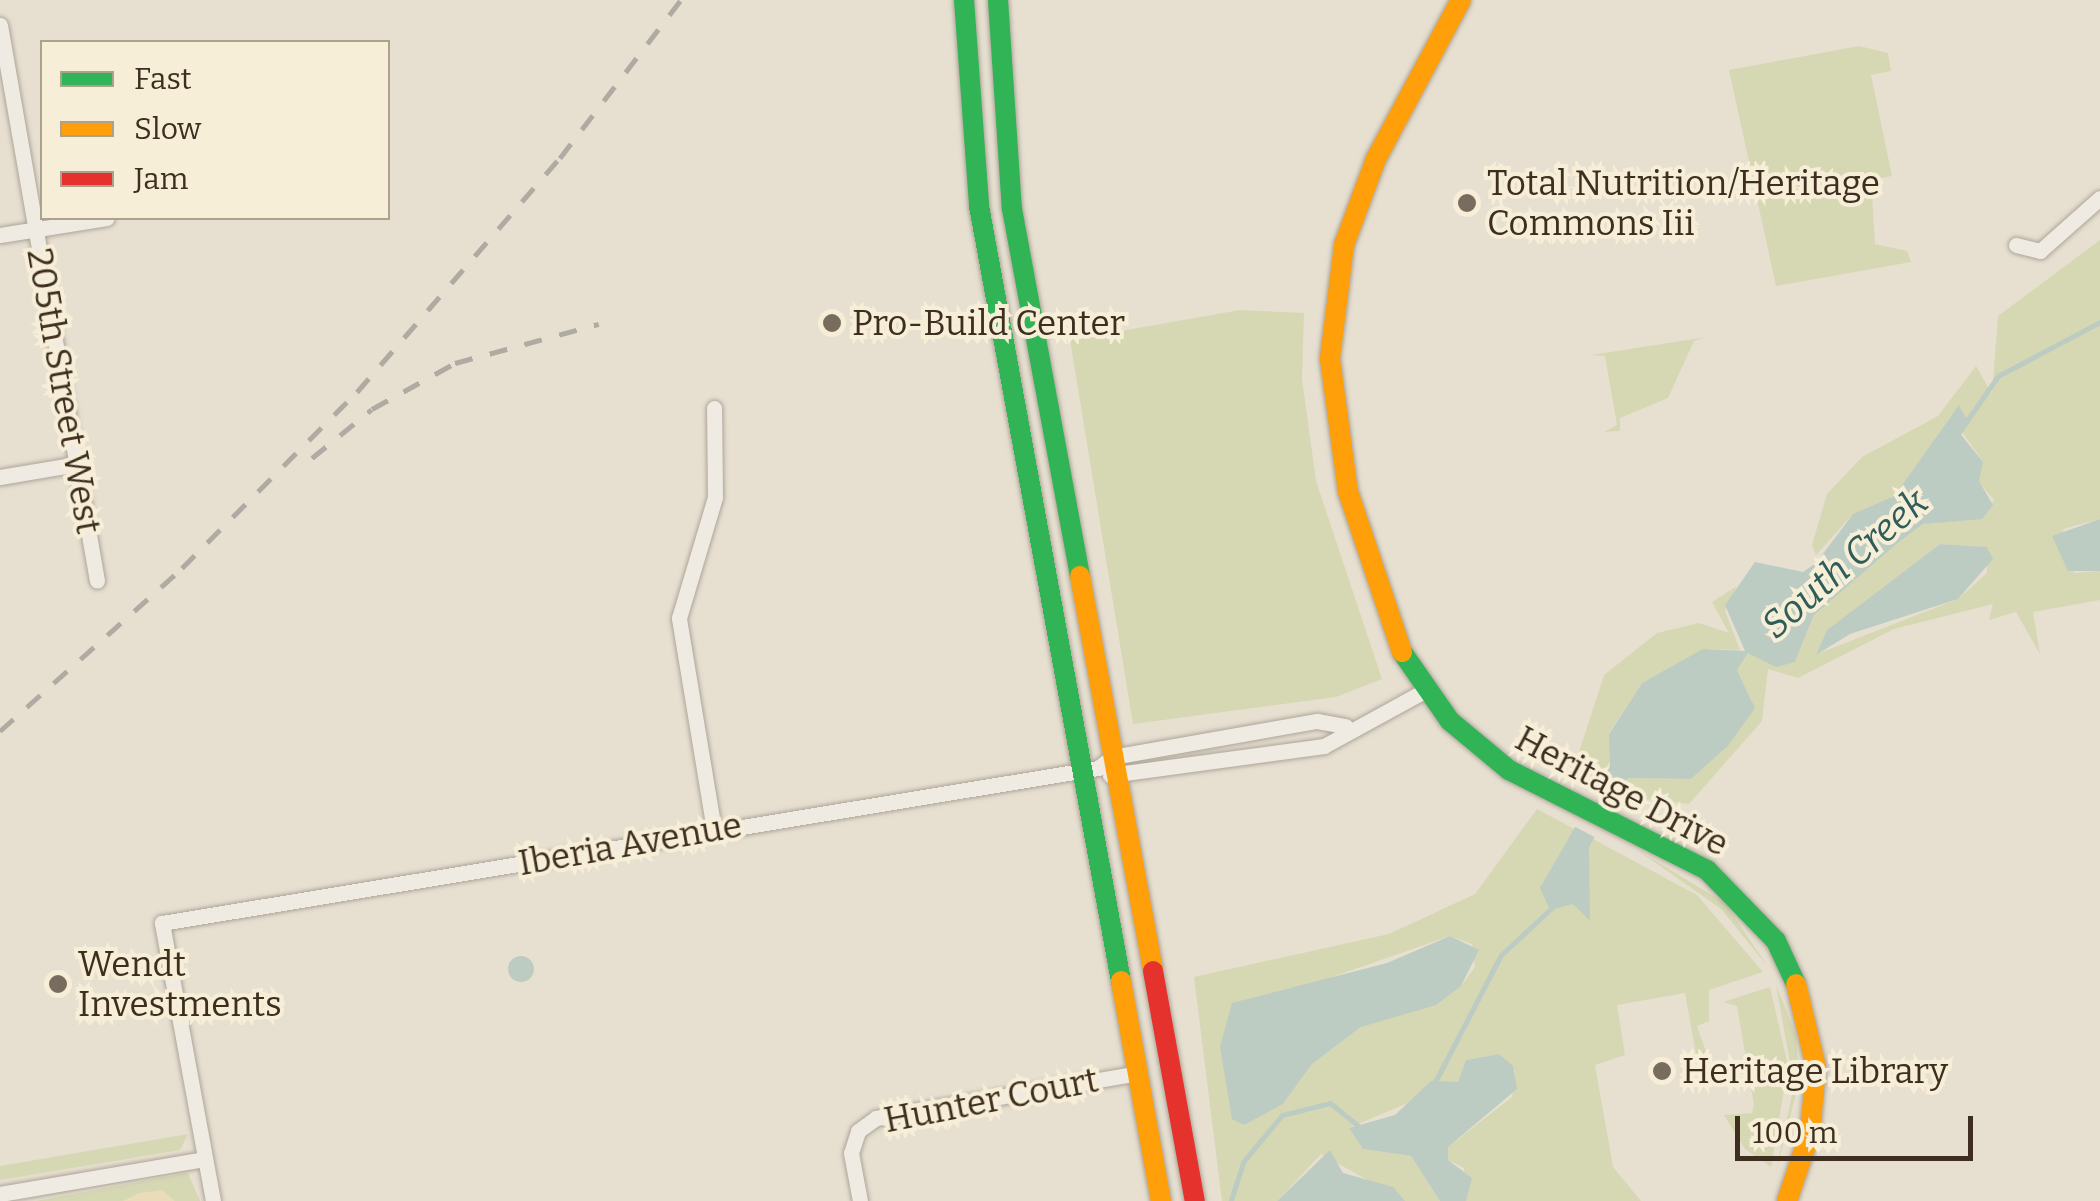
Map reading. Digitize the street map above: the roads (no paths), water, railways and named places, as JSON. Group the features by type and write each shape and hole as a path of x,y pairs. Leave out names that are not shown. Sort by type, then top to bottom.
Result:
{"main road":[{"path":"964,0 979,206 1194,1201"},
{"path":"998,0 1012,209 1102,768 1138,1073 1161,1201"},
{"name":"Heritage Drive","path":"1461,0 1362,192 1330,342 1348,492 1397,642 1424,691 1485,754 1563,799 1628,828 1736,893 1795,978 1816,1067 1810,1133 1788,1201"}],"street":[{"name":"205th Street West","path":"0,24 97,581"},
{"path":"2016,245 2032,255 2100,198"},
{"path":"0,236 94,220"},
{"path":"714,408 715,497 679,618 714,830"},
{"path":"0,477 78,464"},
{"name":"Iberia Avenue","path":"1102,768 1324,746 1346,726 1424,691"},
{"name":"Iberia Avenue","path":"205,1159 162,923 1102,768 1317,721 1346,726"},
{"name":"Hunter Court","path":"860,1201 852,1154 858,1130 876,1118 1138,1073"},
{"path":"0,1194 205,1159 213,1201"}],"water":[{"path":"1959,405 1967,420 1958,431 1983,462 1979,481 1993,505 1982,519 1923,524 1899,542 1814,615 1795,662 1776,667 1748,653 1737,670 1755,708 1728,746 1691,779 1628,778 1589,847 1590,921 1573,904 1550,910 1540,888 1610,766 1609,734 1642,683 1703,649 1745,651 1725,605 1755,562 1803,572 1816,563 1853,514 1894,496"},
{"path":"2100,519 2100,571 2068,571 2052,536"},
{"path":"1940,544 1987,547 1993,559 1958,599 1850,634 1816,655 1827,630"},
{"path":"1450,936 1479,950 1461,986 1436,1005 1361,1027 1312,1064 1283,1104 1244,1125 1232,1119 1220,1047 1232,1003 1387,963"},
{"path":"521,956 530,960 534,969 530,978 521,982 512,978 508,969 512,960"},
{"path":"1499,1054 1513,1066 1517,1089 1448,1147 1448,1160 1472,1178 1466,1201 1440,1201 1411,1156 1363,1149 1349,1128 1395,1115 1431,1081 1458,1082 1466,1060"},
{"path":"1330,1150 1343,1173 1393,1187 1405,1201 1277,1201"}],"waterway":[{"name":"South Creek","path":"1957,435 1998,376 2100,322"},
{"name":"South Creek","path":"1434,1084 1501,955 1557,903"},
{"name":"South Creek","path":"1231,1200 1243,1162 1282,1115 1330,1103 1358,1126"}],"railway":[{"path":"0,731 182,568 357,392 560,158 681,0"},
{"path":"312,458 372,409 455,363 599,324"}],"place":[{"name":"Total Nutrition/Heritage Commons Iii","path":"1467,203"},
{"name":"Pro-Build Center","path":"832,323"},
{"name":"Wendt Investments","path":"58,984"},
{"name":"Heritage Library","path":"1662,1071"}]}
